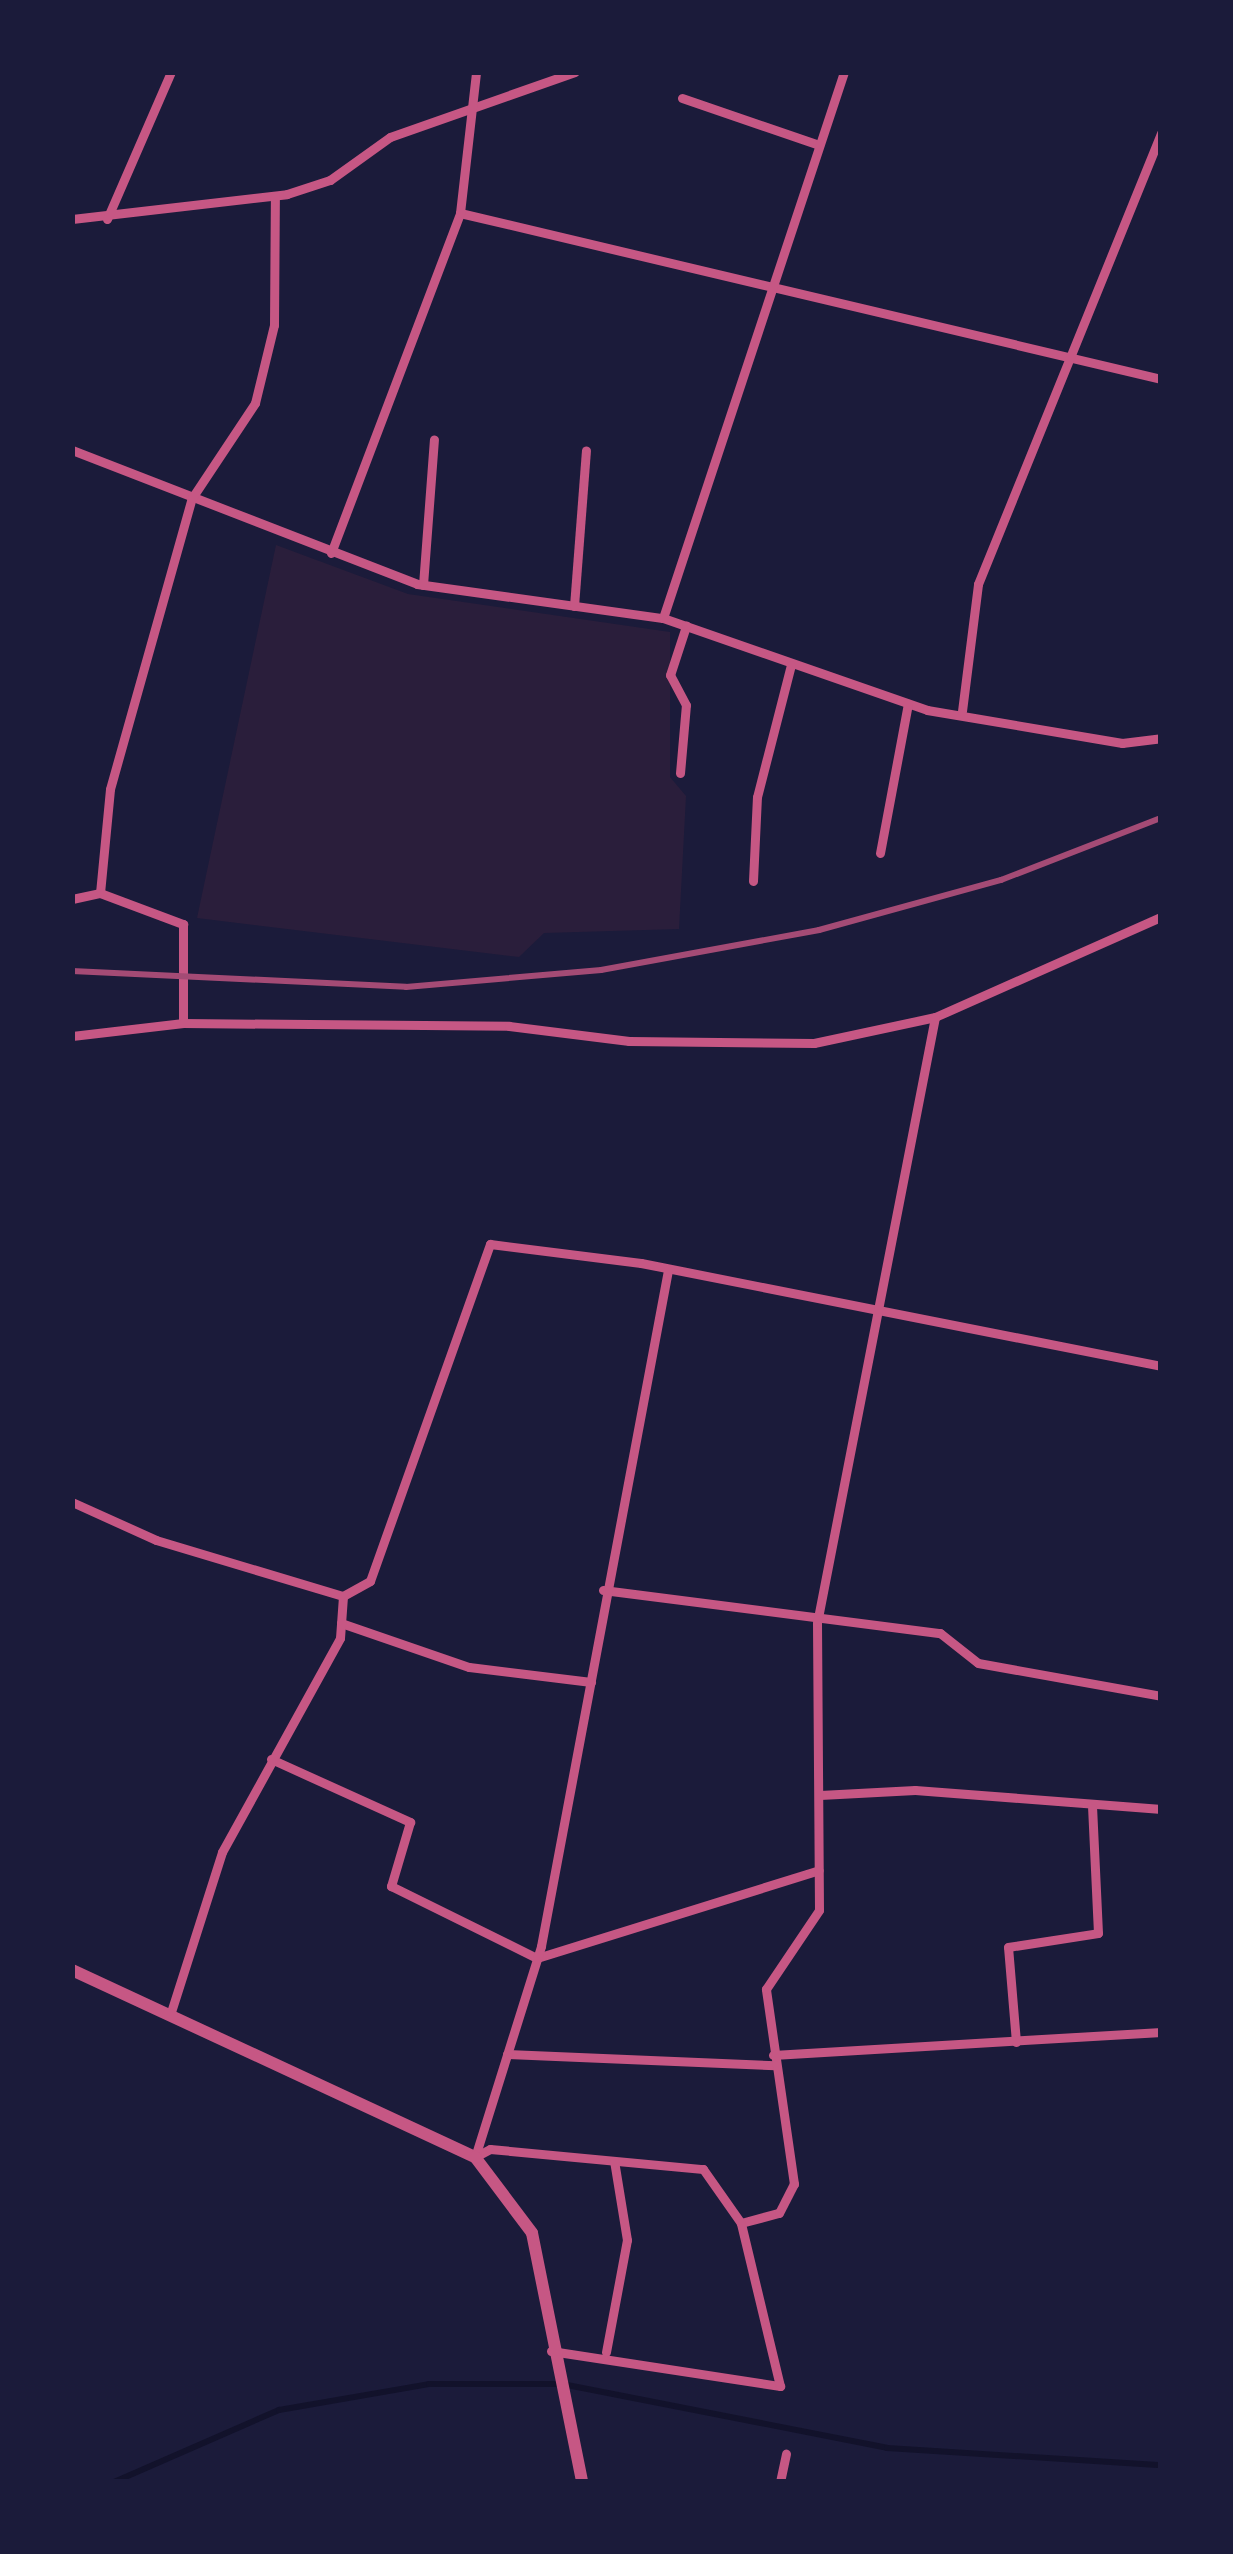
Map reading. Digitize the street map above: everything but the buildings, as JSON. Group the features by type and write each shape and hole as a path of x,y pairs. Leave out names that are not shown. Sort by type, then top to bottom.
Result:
{"street":[{"path":"107,219 171,72"},
{"path":"332,553 460,213 463,115 476,72"},
{"path":"72,219 107,219 275,196 574,72"},
{"path":"663,618 844,72"},
{"path":"682,98 819,145"},
{"path":"962,711 978,584 1067,348 1161,133"},
{"path":"100,893 110,789 192,498 255,404 274,325 275,196"},
{"path":"460,213 1067,348 1161,379"},
{"path":"423,585 434,439"},
{"path":"72,450 423,585 663,618 908,704 1122,743 1161,738"},
{"path":"574,606 586,450"},
{"path":"680,773 686,705 670,675 686,626"},
{"path":"753,880 757,797 790,665"},
{"path":"880,853 908,704"},
{"path":"72,899 100,893 183,925 183,1023"},
{"path":"72,1036 183,1023 509,1026 734,1045 814,1042 934,1017 1161,917"},
{"path":"741,2223 779,2213 794,2184 766,1990 819,1910 818,1623 874,1308 934,1017"},
{"path":"72,1502 156,1540 343,1596 370,1581 490,1244 668,1270 1161,1366"},
{"path":"475,2157 537,1958 591,1682 603,1590 668,1270"},
{"path":"603,1590 818,1623 940,1633 978,1663 1161,1696"},
{"path":"171,2012 222,1852 341,1623 343,1596"},
{"path":"341,1623 469,1667 591,1682"},
{"path":"271,1760 410,1822 391,1886 537,1958 819,1870"},
{"path":"820,1795 915,1790 1092,1808 1161,1809"},
{"path":"1016,2042 1008,1947 1098,1933 1092,1808"},
{"path":"72,1970 475,2157 532,2233 563,2422 582,2482"},
{"path":"507,2054 774,2060 1161,2032"},
{"path":"475,2157 490,2149 703,2169 741,2223 780,2386 606,2352 552,2354"},
{"path":"606,2352 627,2240 614,2161"},
{"path":"780,2482 786,2454"}],"shaded area":[{"path":"276,545 408,594 670,632 670,777 686,796 679,929 544,933 519,957 197,918"}],"waterway":[{"path":"114,2482 279,2410 429,2384 562,2384 887,2448 1161,2465"}],"railway":[{"path":"72,971 406,987 601,970 819,930 1001,880 1161,818"}]}
